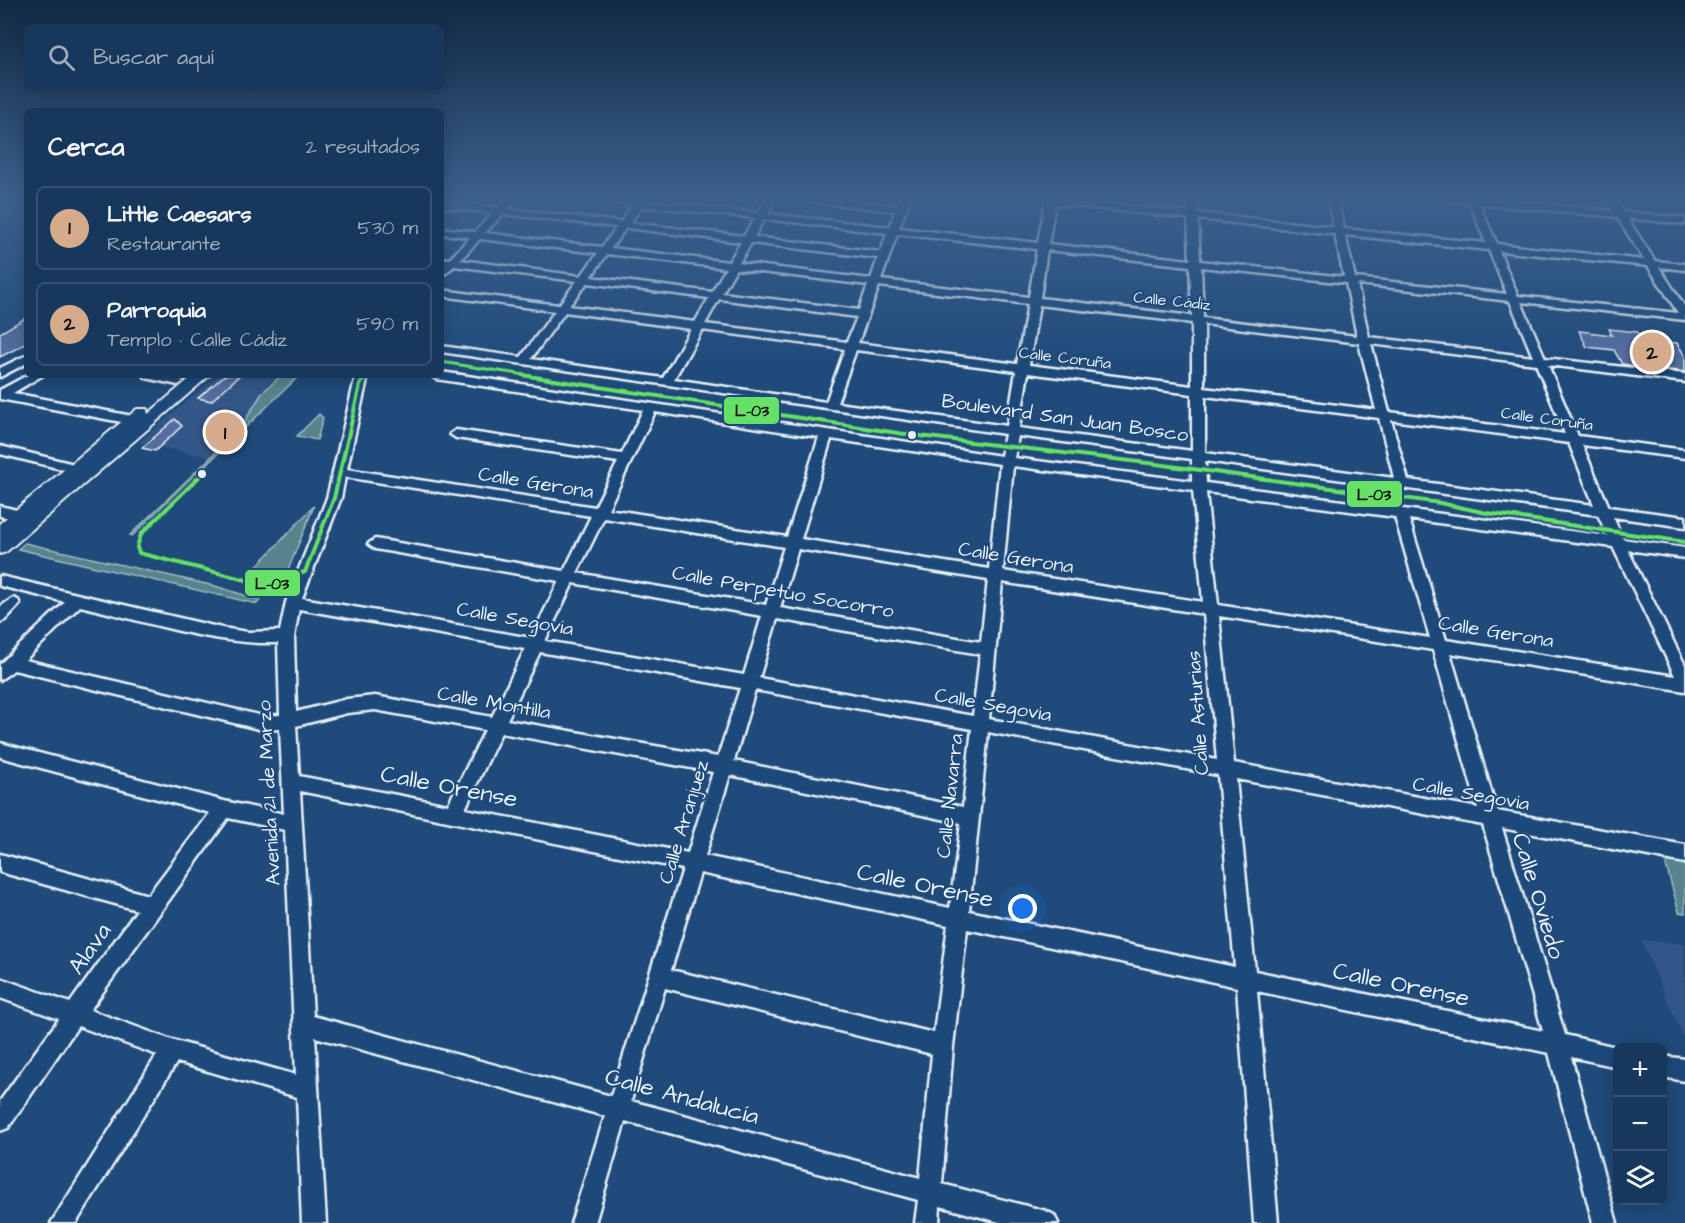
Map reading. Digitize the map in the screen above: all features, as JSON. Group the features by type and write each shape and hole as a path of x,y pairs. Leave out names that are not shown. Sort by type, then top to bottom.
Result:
{"main road":[{"path":"0,532 181,378"},
{"path":"0,548 199,378"}],"street":[{"path":"523,362 600,255"},
{"name":"Calle Cádiz","path":"653,255 1685,378"},
{"path":"667,381 740,255"},
{"path":"830,406 883,255"},
{"name":"Calle Navarra","path":"927,1223 943,1046 971,817 1007,461 1024,370 1041,255"},
{"path":"1110,255 1685,316"},
{"name":"Calle Asturias","path":"1195,255 1199,486 1212,610 1224,770 1246,978 1266,1223"},
{"path":"1345,255 1364,340 1402,483"},
{"path":"1496,255 1618,544 1685,683"},
{"path":"1573,255 1685,267"},
{"path":"1646,255 1685,316"},
{"path":"447,262 861,314"},
{"name":"Calle Coruña","path":"444,293 1685,454"},
{"name":"Boulevard San Juan Bosco","path":"444,349 830,406 1685,522"},
{"path":"0,373 24,360"},
{"path":"444,376 1007,461 1685,553"},
{"path":"0,395 31,378"},
{"name":"Avenida 21 de Marzo","path":"314,1223 288,722 286,637 293,602 327,520 363,378"},
{"path":"0,395 132,420"},
{"path":"453,814 651,409"},
{"path":"456,434 626,459"},
{"name":"Calle Aranjuez","path":"583,1223 826,434"},
{"path":"0,450 74,468"},
{"name":"Calle Gerona","path":"340,472 1685,683"},
{"path":"0,511 20,515"},
{"name":"Calle Oviedo","path":"1401,514 1557,1045 1605,1223"},
{"name":"Calle Perpetuo Socorro","path":"375,543 987,649"},
{"path":"0,580 222,634 248,638 286,637"},
{"path":"6,668 78,599"},
{"name":"Calle Segovia","path":"293,602 981,724 1685,854"},
{"path":"0,616 14,604"},
{"name":"Calle Montilla","path":"6,668 249,721 288,722 348,705 375,703 724,766 971,817"},
{"path":"0,750 224,809 293,824"},
{"name":"Calle Orense","path":"292,782 695,863 1613,1056"},
{"name":"Alava","path":"0,1119 152,905 224,809"},
{"path":"0,863 152,905"},
{"path":"659,977 943,1046"},
{"path":"0,988 172,1050 306,1089"},
{"name":"Calle Andalucía","path":"304,1024 1046,1223"},
{"path":"66,1222 172,1050"},
{"path":"1667,1067 1685,1070"}],"shaded area":[{"path":"214,378 280,378 240,429 210,457 138,443"},
{"path":"1641,940 1685,944 1685,1041"}],"green space":[{"path":"279,378 297,378 132,536 130,535 240,429 262,393"},
{"path":"319,414 323,418 317,440 297,436"},
{"path":"314,506 286,575 267,581 256,578 254,571 257,566"},
{"path":"25,543 215,586 260,600 257,604 18,549"},
{"path":"1664,858 1685,862 1685,913 1679,912"}],"building":[{"path":"24,319 24,345 0,357 0,333"},
{"path":"1609,329 1637,332 1640,339 1677,343 1685,356 1685,372 1622,364 1614,350 1587,347 1579,331 1612,335"},
{"path":"221,378 237,378 211,401 198,398"},
{"path":"175,419 182,426 155,451 142,448"},
{"path":"226,421 238,423 235,426 241,428 229,439 210,435"}],"transit line":[{"name":"L-03","path":"444,362 911,435 1156,464 1440,503 1487,513 1685,542"},
{"name":"L-03","path":"202,474 141,534 137,547 139,553 250,581 272,583 305,572 334,498 360,385 365,378"}],"place":[{"name":"Parroquia","path":"1652,352"},
{"name":"Little Caesars","path":"225,432"}]}
